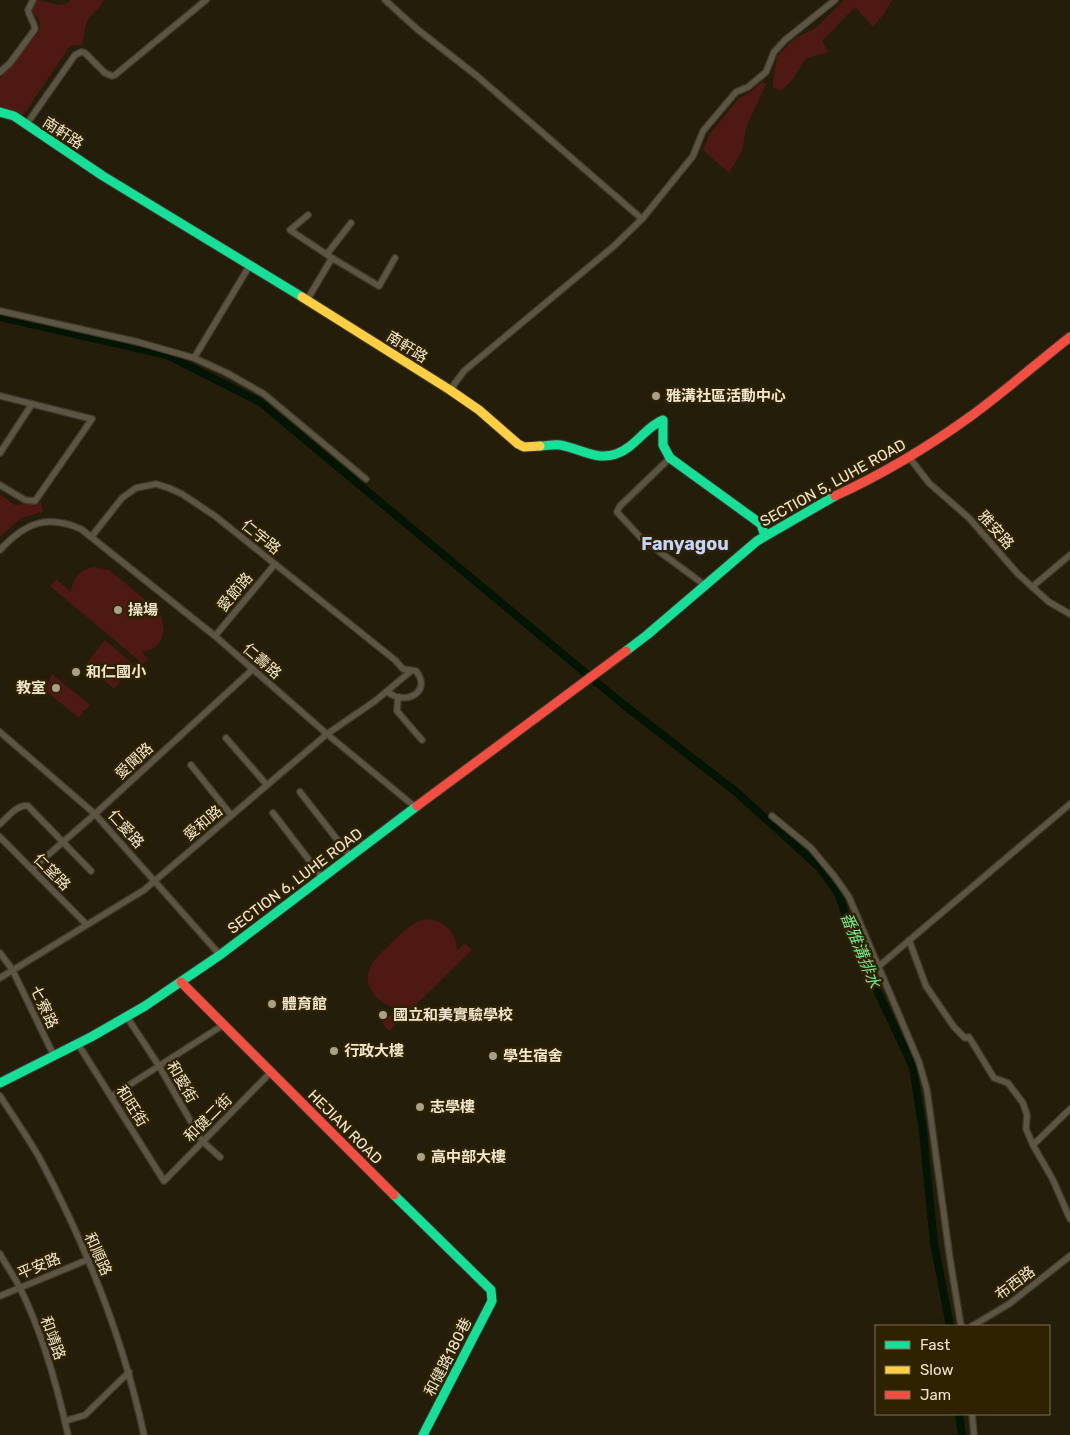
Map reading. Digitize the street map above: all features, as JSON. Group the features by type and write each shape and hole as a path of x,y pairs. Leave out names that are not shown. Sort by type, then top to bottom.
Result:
{"street":[{"path":"0,72 10,63 35,29 28,10 33,0"},
{"path":"26,125 76,55 81,52 85,53 105,73 112,76 115,75 206,0"},
{"path":"385,0 417,29 477,76 642,219"},
{"path":"450,390 464,371 614,246 642,219 693,156 703,131 736,92 748,87 766,72 774,52 785,40 835,0"},
{"name":"南軒路","path":"0,112 14,116 103,176 450,390 480,410 518,444 524,447 559,445 596,456 616,454 635,443 653,424 663,420 663,445 670,458"},
{"path":"308,215 290,230 379,286 395,258"},
{"path":"306,300 329,256 351,223"},
{"path":"194,358 250,265"},
{"path":"0,311 138,342 194,358 227,373 264,394 366,479"},
{"name":"SECTION 5, LUHE ROAD","path":"591,677 670,617 765,536 823,502 872,479 910,457 971,416 1070,337"},
{"path":"0,396 92,419 35,501 25,500 0,485"},
{"path":"0,453 32,404"},
{"name":"雅安路","path":"910,457 929,483 969,518 1032,588 1049,602 1070,614"},
{"path":"706,586 641,538 617,512 620,506 670,458 761,524 765,536"},
{"name":"仁宇路","path":"92,536 113,508 129,492 143,485 156,484 182,494 216,516 395,660 403,669 411,671"},
{"name":"仁壽路","path":"0,550 20,531 37,523 70,524 92,536 215,636 415,807"},
{"path":"1032,588 1070,555"},
{"name":"愛節路","path":"215,636 275,564"},
{"name":"愛聞路","path":"32,869 95,814 252,669"},
{"path":"387,692 398,697 412,696 419,691 422,685 421,678 416,671 411,671"},
{"name":"愛和路","path":"0,978 144,890 328,734 387,692 411,671"},
{"name":"SECTION 6, LUHE ROAD","path":"0,1083 127,1017 220,956 415,807 591,677"},
{"path":"398,697 398,711 422,740"},
{"name":"仁愛路","path":"0,732 95,814 220,956"},
{"path":"226,738 267,785"},
{"path":"191,765 231,815"},
{"path":"300,792 350,856"},
{"path":"879,966 1070,804"},
{"path":"0,824 19,807 28,806 91,871"},
{"path":"273,813 322,877"},
{"path":"772,816 811,848 835,877 848,897 879,966 924,1076 961,1325"},
{"name":"仁望路","path":"0,837 86,924"},
{"path":"908,940 926,986 954,1027 966,1038 969,1036 994,1078 1008,1083 1023,1103 1027,1115 1026,1129 1053,1180 1070,1219"},
{"name":"七寮路","path":"0,953 12,969 54,1056"},
{"name":"HEJIAN ROAD","path":"181,982 491,1290"},
{"name":"和愛街","path":"127,1017 159,1066 202,1141 220,1157"},
{"path":"112,1096 223,1025"},
{"name":"和旺街","path":"78,1044 164,1181"},
{"name":"和健二街","path":"164,1181 271,1072"},
{"name":"和順路","path":"0,1096 38,1156 105,1301 128,1372 144,1435"},
{"path":"1033,1145 1070,1109"},
{"name":"和靖路","path":"0,1254 19,1287 42,1339 68,1435"},
{"name":"布西路","path":"974,1325 1009,1304 1070,1256"},
{"name":"平安路","path":"0,1296 87,1260"},
{"name":"和健路180巷","path":"423,1435 492,1301 491,1290"},
{"path":"65,1421 85,1415 128,1372"},
{"path":"972,1415 974,1435"}],"shaded area":[{"path":"38,0 59,5 70,0 104,0 85,26 82,45 70,46 22,117 10,109 0,106 0,78 40,30 39,19 33,14 32,6"},
{"path":"844,0 892,0 884,14 873,27 855,7 822,41 829,52 805,59 793,79 781,91 772,87 777,56 794,39 817,27"},
{"path":"762,81 766,84 746,128 742,151 729,173 703,150 709,135 739,98 748,94"},
{"path":"0,494 15,505 41,502 43,512 21,518 0,537"},
{"path":"94,567 109,570 161,615 164,630 161,640 155,648 142,652 148,659 143,664 50,586 56,579 71,592 73,583 78,575"},
{"path":"105,640 134,665 114,689 86,664"},
{"path":"52,674 90,705 86,710 82,710 83,713 79,718 41,687 45,682 48,682"},
{"path":"426,919 438,922 448,928 454,938 457,950 465,943 472,950 389,1031 382,1023 397,1008 383,1003 373,993 369,987 368,973 376,959 394,940 412,925"}],"waterway":[{"name":"番雅溝排水","path":"0,317 167,355 260,402 624,705 735,791 820,868 839,895 853,939 913,1067 923,1132 934,1243 950,1325"},
{"name":"番雅溝排水","path":"959,1415 962,1435"}],"traffic: fast":[{"path":"0,112 14,116 103,176 302,297"},
{"path":"540,446 560,445 595,455 609,456 623,451 651,427 663,420 663,445 670,458 761,524 765,536"},
{"path":"626,651 757,541 835,496"},
{"path":"0,1083 91,1037 145,1006 220,955 417,806"},
{"path":"394,1195 491,1290 492,1301 423,1435"}],"traffic: slow":[{"path":"302,297 450,390 479,410 518,444 524,447 540,446"}],"traffic: jam":[{"path":"835,496 888,469 955,427 996,397 1070,337"},
{"path":"417,806 626,651"},
{"path":"181,982 394,1195"}],"place":[{"name":"雅溝社區活動中心","path":"656,396"},
{"name":"操場","path":"118,610"},
{"name":"和仁國小","path":"76,672"},
{"name":"教室","path":"56,688"},
{"name":"體育館","path":"272,1004"},
{"name":"國立和美實驗學校","path":"383,1015"},
{"name":"行政大樓","path":"334,1051"},
{"name":"學生宿舍","path":"493,1056"},
{"name":"志學樓","path":"420,1107"},
{"name":"高中部大樓","path":"421,1157"}],"district":[{"name":"Fanyagou","path":"685,544"}]}
